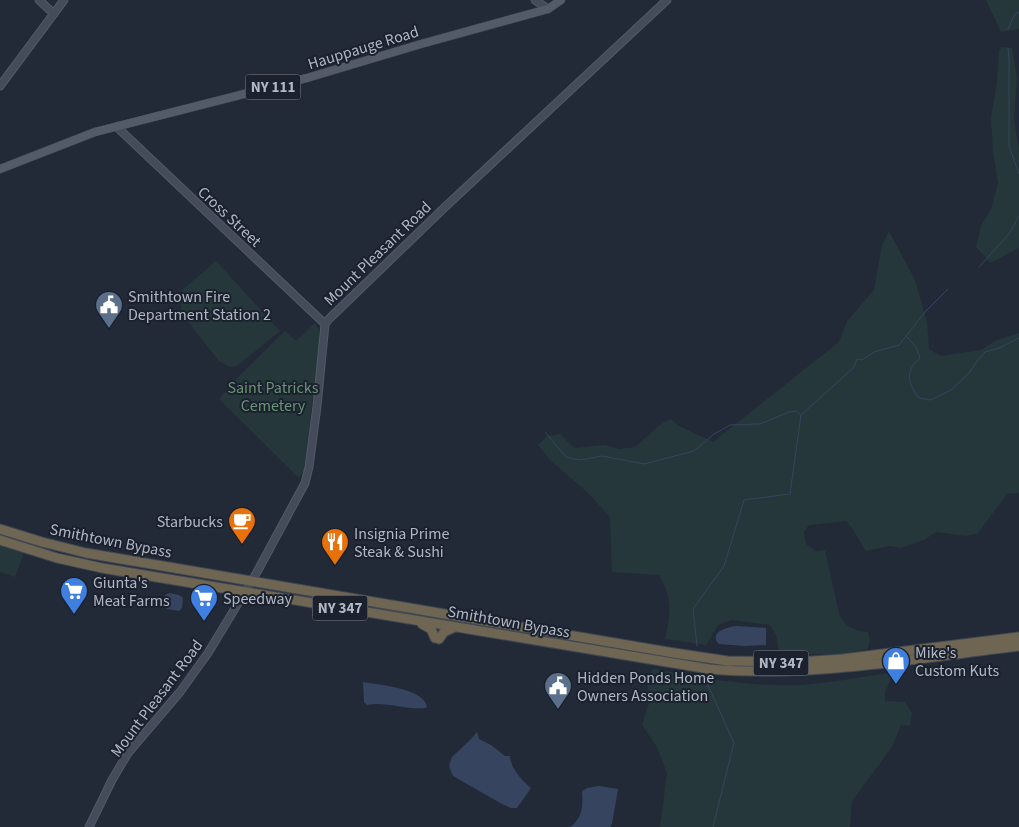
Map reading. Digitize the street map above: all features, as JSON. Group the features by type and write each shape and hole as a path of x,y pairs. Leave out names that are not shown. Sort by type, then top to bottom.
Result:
{"highway":[{"name":"Smithtown Bypass","path":"0,528 42,542 79,551 728,661 774,663 815,661 1019,637"},
{"name":"Smithtown Bypass","path":"0,540 72,562 245,593 709,669 756,672 824,669 1019,646"},
{"path":"412,620 431,629 437,638 455,627"}],"main road":[{"name":"Hauppauge Road","path":"0,169 95,132 307,78 548,9 561,0"}],"street":[{"path":"39,0 54,14"},
{"path":"0,86 64,0"},
{"path":"535,0 548,9"},
{"name":"Mount Pleasant Road","path":"89,827 112,780 128,753 190,679 245,593 307,479 317,406 325,324 328,319 667,0"},
{"name":"Cross Street","path":"118,126 150,159 325,324"}],"green space":[{"path":"986,0 1019,0 1019,29 1001,32"},
{"path":"1002,47 1012,48 1017,78 1014,120 1019,149 1019,248 991,263 976,247 981,226 991,209 998,183 993,151 991,117 997,83 999,50"},
{"path":"889,231 915,280 927,322 929,349 941,356 981,350 995,341 1019,333 1019,493 1007,494 978,533 966,536 936,532 924,540 901,548 890,546 866,551 846,521 809,525 804,532 806,544 816,551 825,550 840,617 852,628 868,632 870,640 868,649 844,654 788,654 779,651 776,635 770,625 732,620 718,625 706,645 665,639 669,621 669,599 659,575 612,572 610,517 588,493 549,459 538,445 547,436 560,434 574,448 604,445 620,449 635,447 661,424 671,419 679,426 713,442 839,342 847,321 874,290 882,245"},
{"path":"216,261 280,331 237,366 229,367 219,361 181,313 182,290"},
{"name":"Saint Patricks Cemetery","path":"315,323 319,330 319,346 304,470 299,478 219,399 241,374 285,331 296,341"},
{"path":"0,545 24,553 15,577 0,572"},
{"path":"654,669 690,676 762,685 823,683 894,672 885,692 885,701 905,702 912,713 910,726 901,725 892,747 852,801 850,827 660,827 667,773 657,747 642,725 650,700 646,677"}],"water":[{"path":"169,593 183,598 182,608 179,611 167,609 164,606 165,595"},
{"path":"736,626 766,628 766,645 719,644 716,640 717,634 724,629"},
{"path":"363,682 400,688 418,696 427,707 367,705 364,702"},
{"path":"477,732 479,739 491,745 505,756 510,756 517,774 531,788 517,808 511,808 502,804 453,776 449,766 452,757"},
{"path":"599,786 618,789 610,827 570,827 580,815 582,791"}],"waterway":[{"path":"1008,29 1015,14 1019,12"},
{"path":"1008,48 1009,146 1019,174"},
{"path":"979,267 1009,234 1019,216"},
{"path":"697,646 693,609 724,566 744,500 790,494 801,415 853,368 857,359 862,360 874,352 899,345 926,311 948,289"},
{"path":"906,336 916,347 920,358 912,367 909,377 910,382 919,398 931,400 951,390 970,372 985,352 999,348 1019,338"},
{"path":"545,432 566,457 580,460 602,456 644,464 694,451 714,434 730,425 760,424 789,412 796,411 800,414"},
{"path":"707,683 734,743 713,827"}],"place":[{"name":"Smithtown Fire Department Station 2","path":"109,329"},
{"name":"Starbucks","path":"242,545"},
{"name":"Insignia Prime Steak & Sushi","path":"335,566"},
{"name":"Giunta's Meat Farms","path":"74,615"},
{"name":"Speedway","path":"204,622"},
{"name":"Mike's Custom Kuts","path":"896,685"},
{"name":"Hidden Ponds Home Owners Association","path":"558,710"}]}
